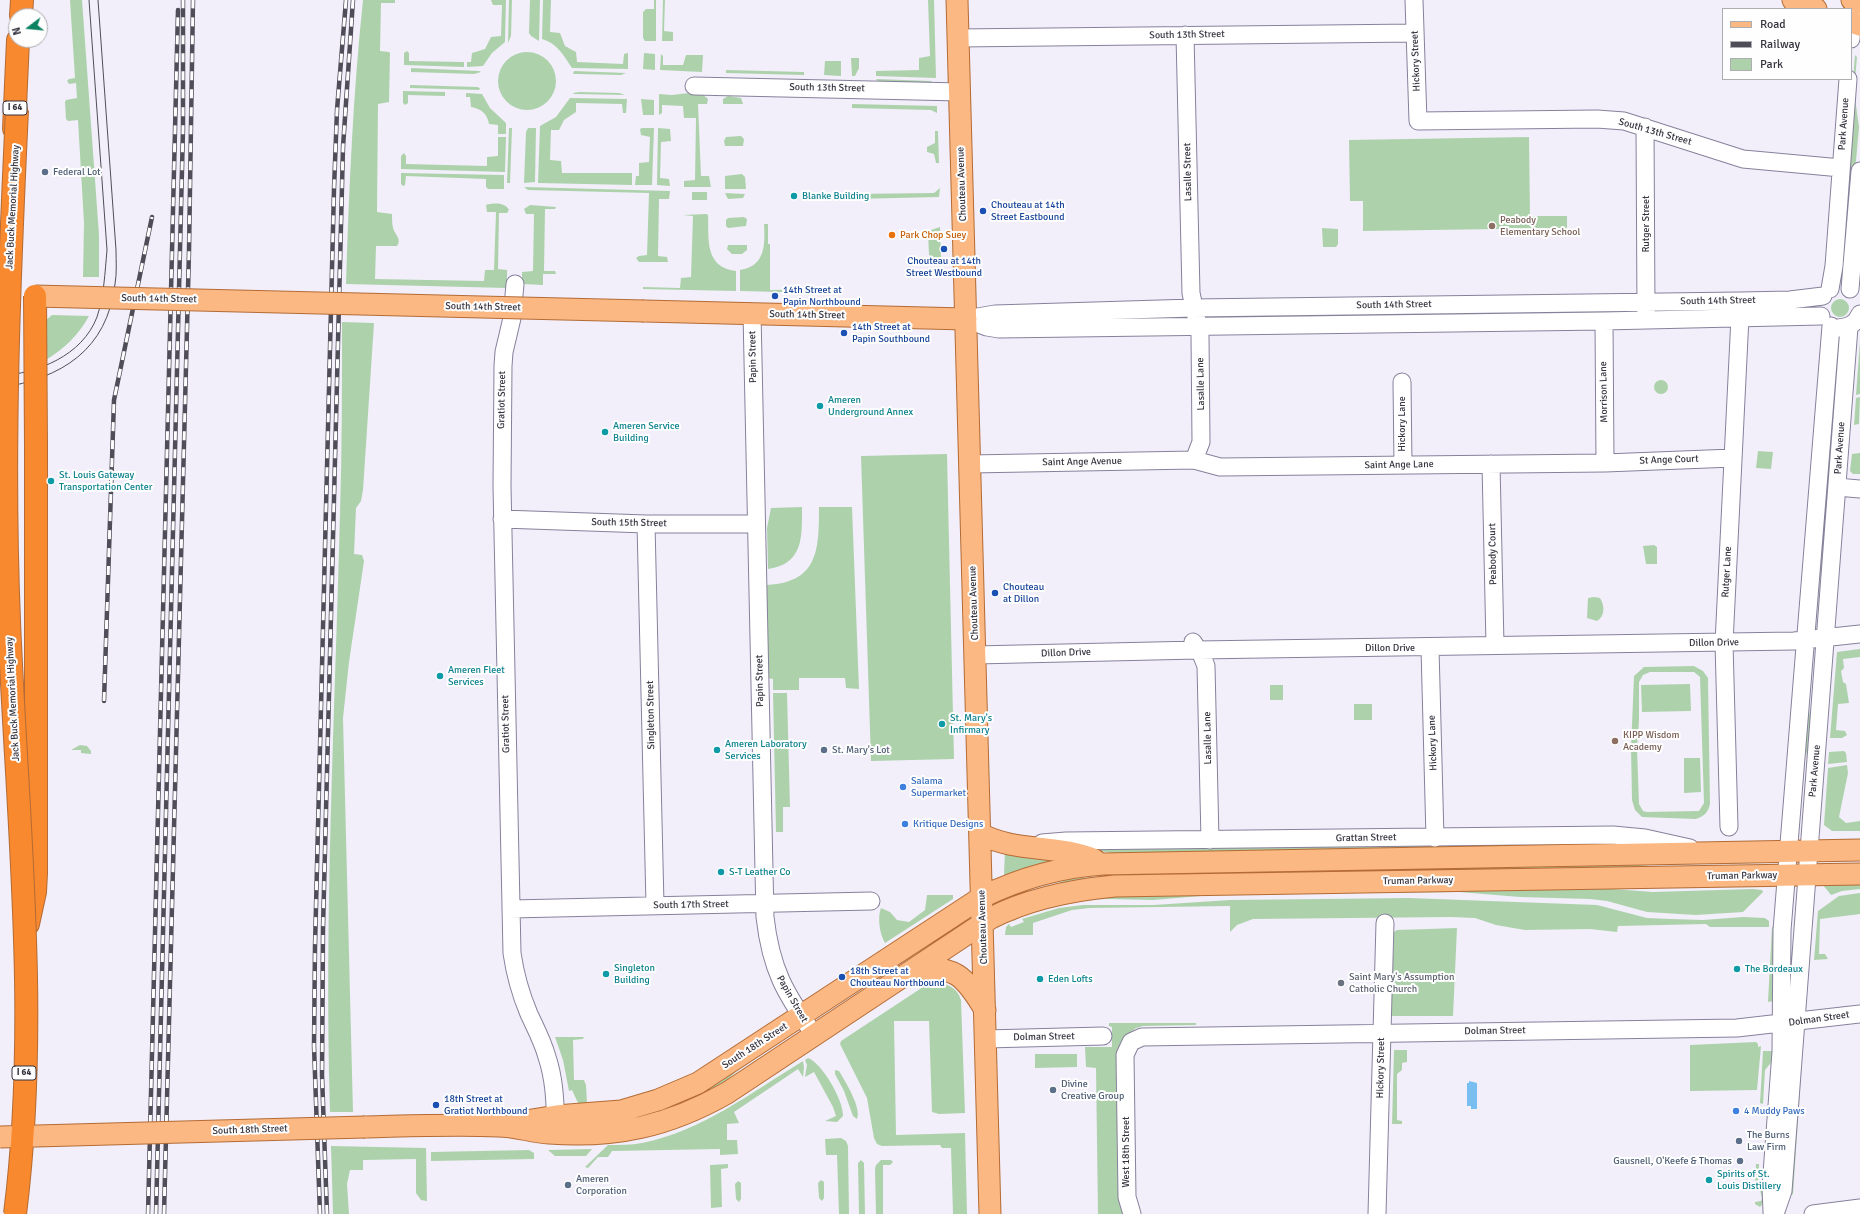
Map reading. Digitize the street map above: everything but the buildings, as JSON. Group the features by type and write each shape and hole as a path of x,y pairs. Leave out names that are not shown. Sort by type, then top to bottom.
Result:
{"highway":[{"name":"Jack Buck Memorial Highway","path":"0,296 11,177 19,48"},
{"name":"Jack Buck Memorial Highway","path":"15,1214 20,1166 25,1052 25,933 9,626 5,488 6,360 19,48"},
{"path":"25,933 30,916 36,873 28,296"}],"main road":[{"name":"Chouteau Avenue","path":"957,0 981,834 989,1212"},
{"path":"1793,0 1813,8"},
{"name":"South 14th Street","path":"0,296 966,319"},
{"path":"981,834 1003,843 1080,855 1102,864"},
{"path":"982,897 1004,886 1037,874 1059,869 1102,864 1860,850"},
{"name":"Truman Parkway","path":"982,924 1007,910 1048,896 1070,891 1115,886 1860,874"},
{"name":"South 18th Street","path":"0,1137 365,1127 556,1125 643,1106 698,1083 729,1064 982,897"},
{"name":"South 18th Street","path":"556,1125 598,1133 636,1130 671,1120 697,1109 727,1093 815,1036 982,924"},
{"path":"913,970 943,969 956,973 968,983 985,1010"}],"street":[{"name":"Hickory Street","path":"1414,0 1418,121"},
{"path":"1854,27 1855,1"},
{"name":"South 13th Street","path":"958,38 1415,33"},
{"name":"Lasalle Street","path":"1185,35 1191,293 1194,308"},
{"name":"Park Avenue","path":"1798,851 1805,641 1826,321 1820,304 1827,292 1841,168 1848,80"},
{"name":"South 13th Street","path":"694,86 960,92"},
{"name":"South 13th Street","path":"1418,121 1596,119 1624,121 1743,159 1841,168"},
{"name":"Rutger Street","path":"1646,127 1646,320"},
{"path":"1857,296 1860,172"},
{"name":"Gratiot Street","path":"515,284 512,318 504,352 503,366 502,519 511,909 515,969 523,998 548,1058 554,1086 556,1125"},
{"name":"South 14th Street","path":"966,319 995,314 1194,308 1790,300 1827,292 1842,286 1857,296"},
{"name":"Lasalle Lane","path":"1194,308 1200,334 1201,442 1194,460"},
{"name":"Papin Street","path":"752,314 765,903 767,934 772,960 785,990 815,1036"},
{"name":"South 14th Street","path":"966,319 999,329 1198,325 1604,321 1740,317 1826,321 1839,328 1857,318"},
{"name":"Rutger Lane","path":"1729,827 1724,643 1740,317"},
{"name":"Park Avenue","path":"1773,1214 1771,1187 1788,1023 1782,930 1796,875 1825,638 1837,487 1857,318"},
{"name":"Morrison Lane","path":"1604,321 1605,463"},
{"name":"Hickory Lane","path":"1402,382 1403,465"},
{"name":"St Ange Court","path":"1605,463 1733,458"},
{"name":"Saint Ange Avenue","path":"970,464 1194,460"},
{"name":"Saint Ange Lane","path":"1194,460 1220,467 1605,463"},
{"name":"Peabody Court","path":"1491,464 1495,645"},
{"path":"1837,487 1860,489"},
{"name":"South 15th Street","path":"502,519 646,524 756,524"},
{"name":"Singleton Street","path":"646,524 655,906"},
{"name":"Dillon Drive","path":"975,655 1195,644 1430,648 1495,645 1805,641 1860,634"},
{"name":"Lasalle Lane","path":"1195,644 1206,666 1210,840"},
{"name":"Hickory Lane","path":"1430,648 1435,838"},
{"name":"Grattan Street","path":"1023,846 1066,841 1613,835 1646,838 1708,852"},
{"name":"South 17th Street","path":"511,909 871,901"},
{"name":"Hickory Street","path":"1377,1214 1385,923"},
{"name":"Dolman Street","path":"1131,1042 1149,1036 1737,1028 1860,1014"},
{"name":"Dolman Street","path":"986,1038 1103,1036"},
{"name":"West 18th Street","path":"1131,1042 1125,1054 1127,1197 1132,1214"},
{"path":"1813,1214 1860,1208"}],"green space":[{"path":"70,0 82,0 99,235 99,277 83,277 84,223 78,120 68,121 66,119 66,100 77,98 76,83 69,84 67,81 75,78"},
{"path":"363,0 395,0 395,3 381,3 380,51 390,53 389,102 378,104 377,212 392,214 393,228 399,241 397,246 376,246 375,279 484,281 485,270 494,270 496,212 487,212 486,205 502,204 509,210 507,213 499,213 498,269 507,270 507,288 346,284 352,142"},
{"path":"491,0 506,0 505,42 492,53 483,66 467,67 467,62 471,62 472,53 485,49 491,37 501,36 502,5 493,5"},
{"path":"509,0 512,0 511,36 508,43"},
{"path":"530,0 540,0 539,41 529,33"},
{"path":"543,0 551,0 550,32 560,33 565,46 576,52 577,62 623,64 624,54 628,53 628,69 572,68 556,47 542,39"},
{"path":"654,0 656,0 656,41 645,41 643,38 643,12 646,9 654,9"},
{"path":"663,0 665,0 664,31 673,32 673,41 662,41"},
{"path":"928,0 934,0 936,78 876,76 876,71 919,70 919,58 930,56"},
{"path":"407,51 409,53 409,61 464,62 464,67 404,65 404,53"},
{"path":"527,52 543,57 551,65 556,81 551,97 543,105 527,110 511,105 503,97 498,81 503,65 511,57"},
{"path":"644,53 655,54 655,70 643,69"},
{"path":"661,54 663,56 663,65 683,65 686,55 703,55 702,72 660,70"},
{"path":"1855,55 1857,57 1854,91 1859,127 1847,262 1839,261"},
{"path":"851,58 859,58 859,68 855,76 852,76"},
{"path":"825,61 841,61 841,76 824,75"},
{"path":"411,68 481,72 474,74 411,72"},
{"path":"726,70 804,72 804,75 726,73"},
{"path":"574,71 626,73 621,75 573,74"},
{"path":"876,79 931,81 934,84 878,82"},
{"path":"410,85 480,88 479,90 410,88"},
{"path":"403,91 445,92 445,96 408,95 408,103 405,105 403,103"},
{"path":"466,93 482,94 490,108 506,123 506,134 498,134 498,125 489,124 487,117 483,112 471,107 470,97 466,97"},
{"path":"573,93 619,93 625,95"},
{"path":"689,93 702,94 708,99 707,104 698,104 701,176 709,176 711,187 684,187 684,181 695,180 696,118 684,118 683,106 662,105 662,113 659,115 659,94 672,95"},
{"path":"728,96 741,98 743,104 723,104 723,99"},
{"path":"570,98 627,99 626,113 623,113 622,104 576,103 576,112 564,120 559,130 551,130 550,160 561,161 562,173 632,173 632,185 538,183 540,126 556,117"},
{"path":"641,99 654,100 654,115 643,115"},
{"path":"852,104 937,106 937,113 931,110 852,108"},
{"path":"509,128 512,128 510,183 507,183"},
{"path":"528,128 536,128 535,182 524,183 526,132"},
{"path":"654,128 652,185 635,185 636,176 639,176 639,163 649,162 650,137 641,135 640,129"},
{"path":"658,128 670,129 671,141 661,142 660,178 669,179 670,186 657,185"},
{"path":"935,131 938,131 939,163 936,163 934,154 927,152 927,147 935,143"},
{"path":"741,136 744,139 743,146 725,146 724,141 726,137"},
{"path":"498,137 506,137 505,172 401,169 401,156 404,153 406,156 406,164 487,166 487,157 498,156"},
{"path":"1529,137 1530,216 1567,216 1567,228 1363,231 1363,201 1350,201 1349,140"},
{"path":"401,173 504,175 504,189 488,189 486,187 486,179 406,176 405,185 403,186 401,184"},
{"path":"742,174 745,177 746,189 725,189 725,176"},
{"path":"524,187 670,191 669,199 659,199 658,256 667,257 668,262 639,262 636,258 647,255 649,193 528,190"},
{"path":"940,188 939,197 854,199 853,194 934,193"},
{"path":"692,192 707,192 707,200 692,200"},
{"path":"725,193 745,194 743,198 728,199"},
{"path":"530,205 556,207 555,209 545,209 544,271 555,271 556,274 543,274 543,285 522,284 522,272 533,271 534,214 526,214 524,209"},
{"path":"683,215 708,215 709,242 713,258 718,264 736,271 736,291 643,289 643,287 680,288 681,278 691,277 693,216"},
{"path":"744,217 747,219 746,226 728,228 726,226 726,220 728,218"},
{"path":"764,224 768,224 768,244 770,244 770,290 821,289 823,293 740,291 740,270 749,268 755,264 762,253 764,246"},
{"path":"940,227 941,259 933,258 929,255 928,231"},
{"path":"1322,228 1338,229 1338,244 1336,247 1323,247"},
{"path":"728,245 747,245 747,250 742,254 732,254 727,249"},
{"path":"1840,299 1846,302 1849,308 1846,314 1840,317 1834,314 1831,308 1834,302"},
{"path":"52,315 89,316 70,342 44,361 45,321"},
{"path":"342,322 374,323 363,490 361,501 356,508 354,554 362,555 364,561 349,662 343,718 353,1112 330,1112 328,963 329,888 341,489"},
{"path":"1860,341 1860,394 1856,395"},
{"path":"1831,352 1841,353 1820,613 1821,579 1817,544"},
{"path":"1658,380 1664,380 1668,384 1668,390 1664,394 1658,394 1654,390 1654,384"},
{"path":"1860,397 1859,424 1854,425 1856,398"},
{"path":"1758,451 1773,452 1771,469 1756,468"},
{"path":"1860,453 1860,474 1853,474 1850,471 1852,454"},
{"path":"947,454 954,759 871,761 861,456"},
{"path":"802,507 801,538 795,555 780,566 768,569 767,528 771,508"},
{"path":"819,507 852,507 859,689 846,688 845,678 799,678 799,690 773,690 773,679 767,678 765,585 783,583 796,578 805,571 812,562 818,537"},
{"path":"1654,545 1657,547 1657,564 1646,564 1643,546"},
{"path":"1588,598 1600,598 1603,604 1603,614 1597,621 1587,618"},
{"path":"1860,649 1860,657 1843,659 1844,668 1841,671 1843,682 1846,684 1849,703 1838,704 1836,730 1845,731 1847,735 1842,738 1830,738 1837,652"},
{"path":"1694,666 1703,671 1708,678 1710,804 1706,813 1702,817 1696,819 1642,817 1635,810 1632,800 1631,748 1634,676 1644,667","holes":["1650,672 1694,672 1700,677 1704,803 1699,811 1643,811 1639,804 1637,748 1639,682 1643,675"]},
{"path":"1690,684 1691,711 1642,712 1641,685"},
{"path":"1270,685 1283,685 1283,700 1270,700"},
{"path":"773,693 787,693 790,807 783,807 783,832 776,832"},
{"path":"1808,699 1812,734 1803,818 1807,759 1803,724"},
{"path":"1354,704 1372,704 1372,720 1354,720"},
{"path":"80,745 87,746 91,751 91,754 81,753 81,750 71,750"},
{"path":"1844,751 1846,753 1847,762 1828,764 1829,752"},
{"path":"1684,758 1700,758 1701,792 1684,793"},
{"path":"1847,765 1848,773 1839,817 1846,823 1860,821 1860,831 1832,831 1824,825 1828,768"},
{"path":"1617,842 1649,844 1118,854 1067,846"},
{"path":"1005,851 1067,856 1006,876 1004,874"},
{"path":"1760,860 1760,863 1649,865 1592,871 1017,896 1070,879 1182,870"},
{"path":"1860,883 1860,889 1842,891 1831,895 1823,885"},
{"path":"1598,888 1653,892 1753,889 1762,890 1763,892 1743,912 1696,915 1647,912 1607,901 1590,899 1520,897 1459,892 1212,895 1153,900 1081,900 1038,910 1019,917 1014,921 1010,918 1080,897"},
{"path":"1860,893 1860,914 1820,919 1819,954 1825,954 1828,959 1814,960 1818,911 1839,896"},
{"path":"927,895 953,895 953,899 885,943 880,926 879,917 881,908 890,912 897,920 909,922 925,910"},
{"path":"1409,898 1597,905 1647,918 1703,920 1743,917 1765,918 1769,921 1769,927 1710,927 1706,924 1618,926 1617,932 1590,929 1525,930 1496,925 1475,918 1451,917 1253,919 1237,925 1230,932 1230,906 1090,908 1072,910 1033,923 1033,935 1005,935 1006,927 1009,924 1011,927 1024,922 1022,919 1059,908 1083,905 1154,905 1230,900"},
{"path":"1775,926 1774,1001 1768,1002 1772,927"},
{"path":"1457,928 1453,1016 1391,1016 1394,932 1397,930"},
{"path":"934,983 951,987 957,992 961,1000 965,1113 939,1114 932,1112 929,1021 894,1021 896,1135 965,1133 967,1214 953,1214 951,1148 942,1148 940,1145 882,1146 877,1144 874,1138 867,1098 840,1044 841,1041 923,987"},
{"path":"1109,1023 1196,1023 1196,1025 1143,1026 1136,1028 1125,1037 1124,1214 1098,1214 1096,1068 1086,1067 1085,1047 1112,1047 1112,1027 1109,1026"},
{"path":"783,1036 785,1039 737,1071 711,1094 657,1117 579,1122"},
{"path":"555,1037 584,1037 583,1039 573,1040 574,1080 584,1080 586,1085 587,1103 578,1103 572,1090 569,1091 563,1060"},
{"path":"1756,1042 1758,1047 1761,1046 1757,1090 1690,1091 1690,1045"},
{"path":"1394,1050 1407,1050 1407,1062 1402,1063 1402,1070 1397,1074 1397,1120 1402,1121 1402,1124 1392,1124"},
{"path":"1763,1051 1776,1051 1774,1059 1765,1070 1763,1104 1760,1103"},
{"path":"1035,1054 1077,1054 1077,1067 1035,1068"},
{"path":"808,1058 820,1067 836,1092 840,1101 843,1116 837,1122 825,1121 836,1116 833,1107 814,1072 805,1077 807,1065 805,1060"},
{"path":"803,1061 803,1077 798,1069 734,1112 739,1123 727,1124 727,1140 737,1140 738,1154 720,1155 720,1149 612,1151 608,1157 598,1157 588,1168 585,1167 608,1145 629,1145 642,1143 664,1137 706,1120"},
{"path":"1800,1061 1802,1062 1793,1194 1791,1195 1789,1190"},
{"path":"835,1070 839,1071 852,1095 857,1108 857,1119 853,1116 844,1091 835,1074"},
{"path":"841,1138 846,1141 848,1146 849,1214 839,1214 837,1155 826,1155 825,1139"},
{"path":"331,1146 426,1148 427,1201 421,1200 416,1193 416,1159 363,1160 363,1170 350,1170 347,1184 349,1214 333,1214"},
{"path":"592,1149 586,1156 555,1156 548,1150"},
{"path":"529,1150 534,1153 534,1159 431,1161 431,1152"},
{"path":"861,1160 864,1163 865,1214 859,1214 858,1163"},
{"path":"881,1160 891,1160 893,1162 890,1165 883,1165 883,1214 876,1214 875,1169 876,1165"},
{"path":"728,1164 728,1168 721,1169 722,1207 711,1208 710,1165"},
{"path":"1756,1164 1759,1164 1758,1181 1763,1188 1764,1202 1760,1207 1755,1204 1755,1202 1761,1201 1762,1198 1760,1190 1755,1188"},
{"path":"821,1180 824,1182 824,1198 822,1201 819,1198 818,1183"},
{"path":"738,1181 741,1183 741,1199 739,1202 736,1199 735,1184"}],"water":[{"path":"1469,1081 1477,1083 1477,1109 1471,1109 1471,1106 1467,1106 1467,1083 1469,1083"}],"tram line":[{"path":"0,376 29,371 57,360 70,352 90,331 97,317 101,301 107,250 89,0"},
{"path":"0,388 43,377 62,368 78,357 91,343 102,327 110,307 116,280 116,250 98,0"}],"railway":[{"path":"156,1214 183,129 183,0"},
{"path":"164,1214 189,251 193,0"},
{"path":"320,1214 314,1046 315,946 334,189 337,110 346,0"},
{"path":"327,1214 322,1075 323,928 343,147 353,0"},
{"path":"148,1214 178,10"},
{"path":"104,701 114,400 152,217"}],"place":[{"name":"Federal Lot","path":"45,172"},
{"name":"Blanke Building","path":"794,196"},
{"name":"Chouteau at 14th Street Eastbound","path":"983,211"},
{"name":"Peabody Elementary School","path":"1492,226"},
{"name":"Park Chop Suey","path":"892,235"},
{"name":"Chouteau at 14th Street Westbound","path":"944,249"},
{"name":"14th Street at Papin Northbound","path":"775,296"},
{"name":"14th Street at Papin Southbound","path":"844,333"},
{"name":"Ameren Underground Annex","path":"820,406"},
{"name":"Ameren Service Building","path":"605,432"},
{"name":"St. Louis Gateway Transportation Center","path":"51,481"},
{"name":"Chouteau at Dillon","path":"995,593"},
{"name":"Ameren Fleet Services","path":"440,676"},
{"name":"St. Mary's Infirmary","path":"942,724"},
{"name":"KIPP Wisdom Academy","path":"1615,741"},
{"name":"Ameren Laboratory Services","path":"717,750"},
{"name":"St. Mary's Lot","path":"824,750"},
{"name":"Salama Supermarket","path":"903,787"},
{"name":"Kritique Designs","path":"905,824"},
{"name":"S-T Leather Co","path":"721,872"},
{"name":"The Bordeaux","path":"1737,969"},
{"name":"Singleton Building","path":"606,974"},
{"name":"18th Street at Chouteau Northbound","path":"842,977"},
{"name":"Eden Lofts","path":"1040,979"},
{"name":"Saint Mary's Assumption Catholic Church","path":"1341,983"},
{"name":"Divine Creative Group","path":"1053,1090"},
{"name":"18th Street at Gratiot Northbound","path":"436,1105"},
{"name":"4 Muddy Paws","path":"1736,1111"},
{"name":"The Burns Law Firm","path":"1739,1141"},
{"name":"Gausnell, O'Keefe & Thomas","path":"1740,1161"},
{"name":"Spirits of St. Louis Distillery","path":"1709,1180"},
{"name":"Ameren Corporation","path":"568,1185"}]}
